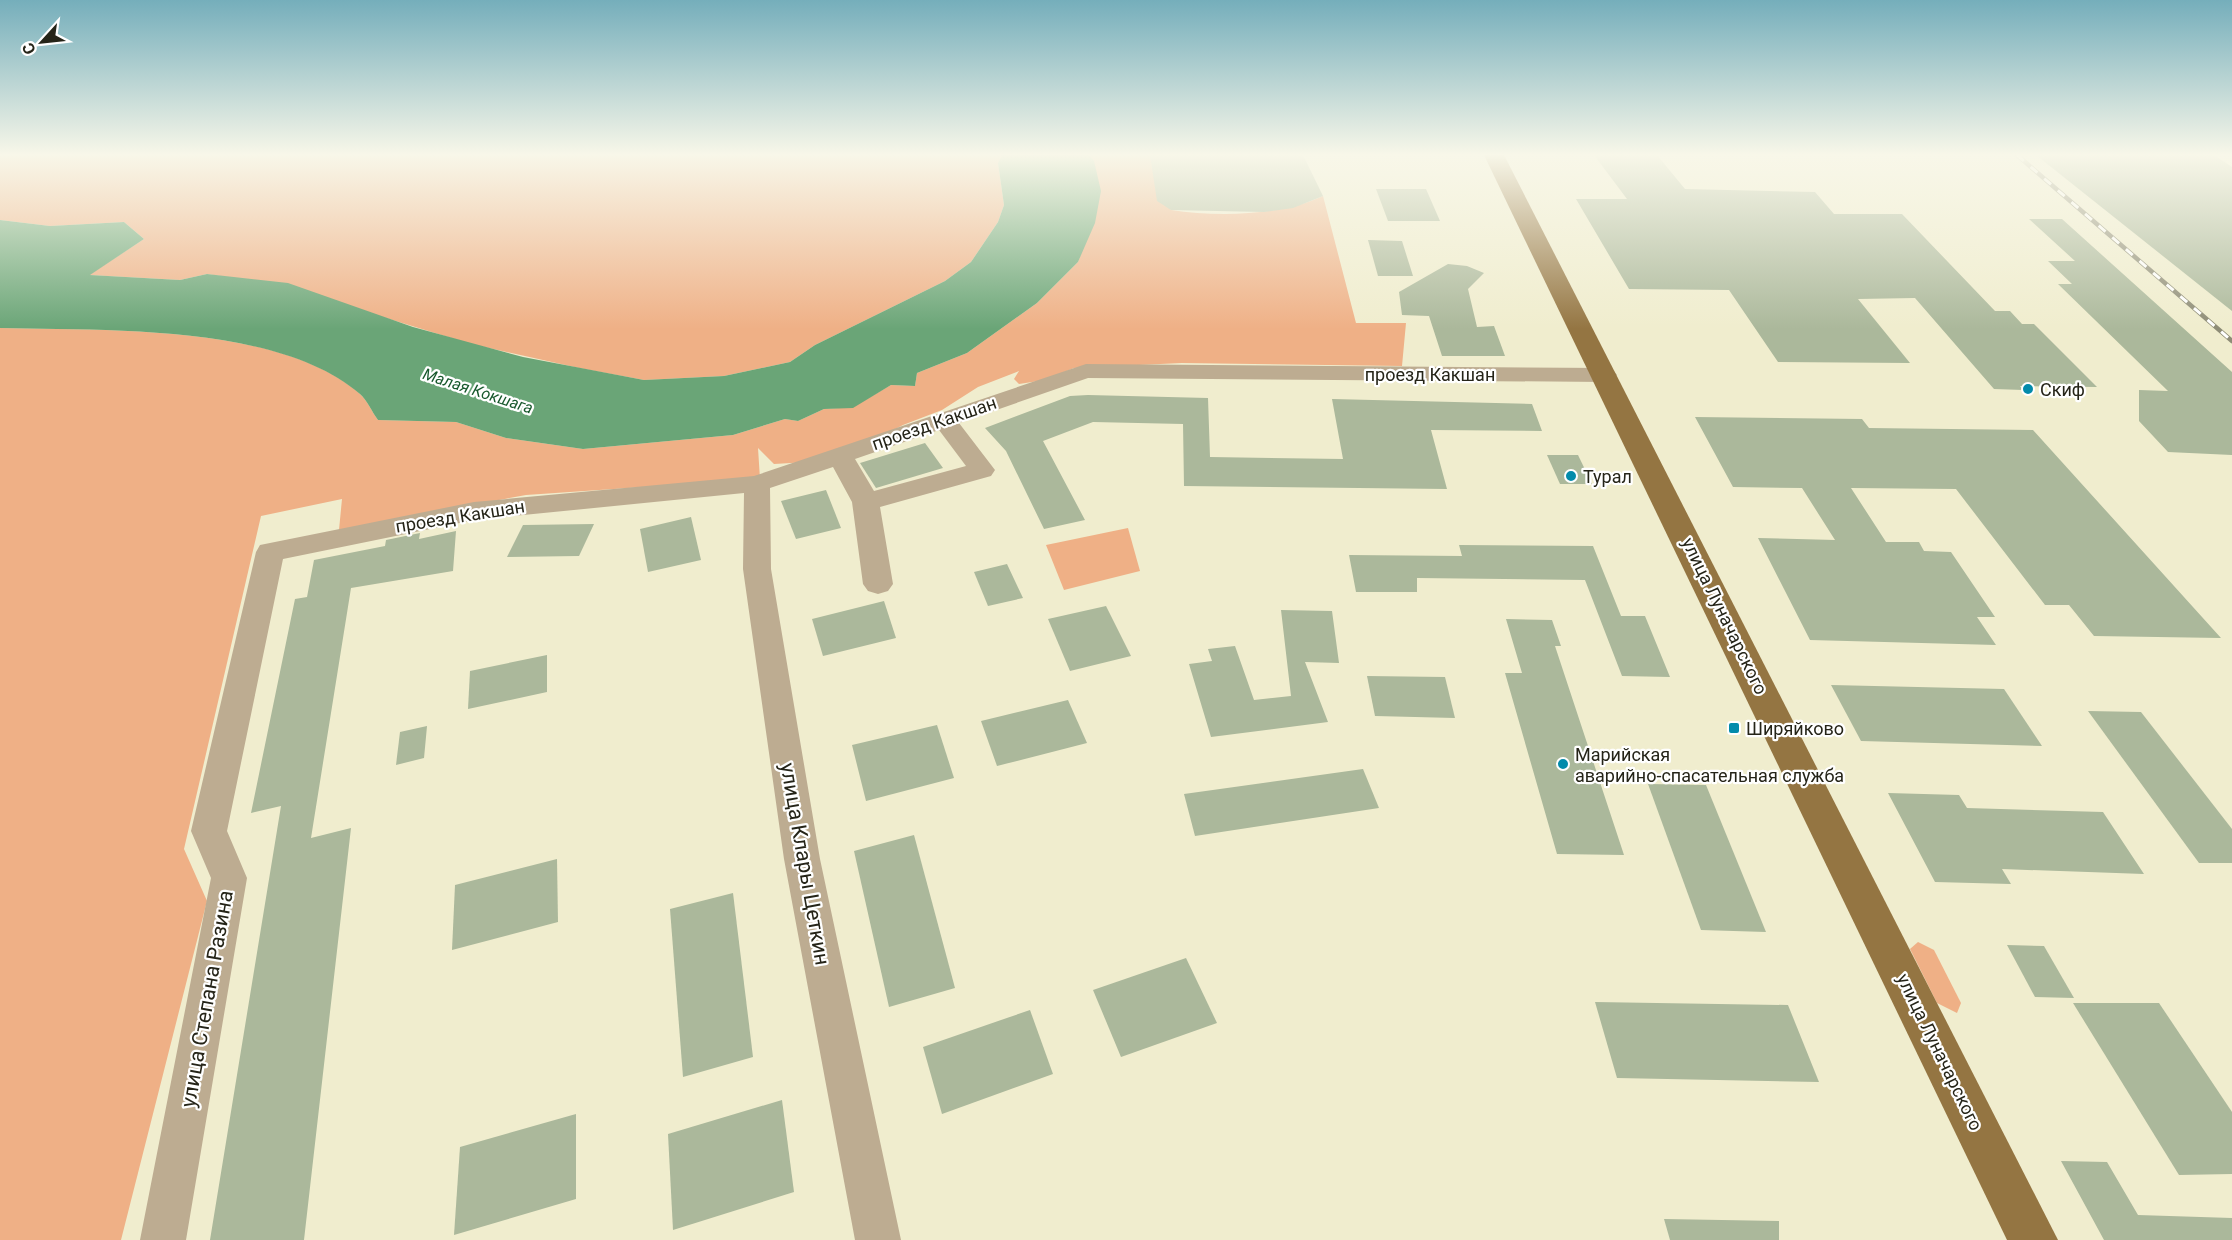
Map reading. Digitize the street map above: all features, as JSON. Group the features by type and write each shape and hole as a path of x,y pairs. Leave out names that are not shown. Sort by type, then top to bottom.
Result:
{"main road":[{"name":"улица Луначарского","path":"1523,213 2033,1240"}],"street":[{"name":"проезд Какшан","path":"270,552 474,510 757,484 1086,371 1605,375"},
{"path":"866,502 982,470 944,420"},
{"path":"840,455 866,502 878,584"},
{"name":"улица Клары Цеткин","path":"757,484 757,569 802,859 878,1240"},
{"name":"улица Степана Разина","path":"163,1240 229,878 209,831 270,552"}],"shaded area":[{"path":"0,213 1001,213 998,222 971,262 945,281 815,345 790,362 724,376 644,380 471,344 363,311 247,280 207,274 180,280 89,275 144,239 124,222 50,226 0,220"},
{"path":"1088,213 1327,213 1356,323 1406,323 1402,366 1182,363 1074,368 1045,380 1019,384 1014,379 1019,371 978,387 942,410 903,425 874,440 808,462 774,464 758,448 760,479 526,495 339,530 342,499 261,516 184,849 207,901 121,1240 0,1240 0,328 138,331 238,343 284,354 326,371 360,394 378,420 456,422 506,438 583,449 733,435 785,419 798,421 824,409 853,407 891,385 915,386 917,373 967,353 1037,303 1078,262 1085,242"},
{"path":"1128,528 1140,571 1064,590 1046,545"},
{"path":"1918,942 1934,950 1961,1003 1957,1013 1937,1003 1910,949"}],"water":[{"name":"Малая Кокшага","path":"1001,213 1097,213 1095,223 1078,262 1037,303 967,353 917,373 915,386 891,385 853,408 824,409 798,421 785,419 733,435 583,449 506,438 456,422 378,420 360,394 325,371 284,354 237,343 138,331 0,328 0,220 50,226 124,222 144,239 90,275 180,280 207,274 288,283 413,327 523,357 644,380 724,376 790,362 815,345 945,281 971,262 998,222"}],"building":[{"path":"1385,213 1436,213 1440,221 1388,221"},
{"path":"1584,213 1902,214 1995,311 2010,311 2022,324 2034,324 2097,387 2020,386 2023,390 1994,389 1915,298 1858,299 1910,363 1778,362 1729,290 1629,289"},
{"path":"2109,213 2232,213 2232,311"},
{"path":"2029,219 2062,219 2232,372 2232,455 2168,452 2139,421 2139,390 2168,391 2058,284 2072,284 2048,261 2075,261"},
{"path":"1368,240 1402,241 1413,276 1378,276"},
{"path":"1448,264 1467,266 1484,273 1468,289 1477,327 1494,326 1505,356 1442,356 1429,316 1402,315 1399,292"},
{"path":"1070,396 1208,398 1210,457 1343,459 1332,399 1532,404 1542,431 1431,430 1447,489 1184,486 1183,424 1093,422 1043,441 1085,520 1044,529 1006,451 985,428"},
{"path":"1695,417 1862,419 1869,428 2033,430 2221,638 2094,636 2069,605 2045,605 1956,489 1851,488 1886,542 1919,542 1924,551 1951,552 1995,617 1977,617 1996,645 1810,640 1758,538 1835,540 1802,488 1733,487"},
{"path":"925,443 943,468 876,488 860,463"},
{"path":"1547,455 1578,455 1592,484 1560,484"},
{"path":"826,490 841,528 796,539 781,501"},
{"path":"691,517 701,560 648,572 640,529"},
{"path":"594,524 579,556 507,557 523,525"},
{"path":"456,531 453,571 351,588 311,838 351,828 304,1240 210,1240 281,806 251,813 295,599 307,597 314,560 385,546 386,540 420,533 419,539"},
{"path":"1459,545 1593,546 1621,616 1645,616 1670,677 1622,676 1585,580 1417,578 1417,592 1356,592 1349,555 1462,556"},
{"path":"1007,564 1023,598 988,606 974,572"},
{"path":"884,601 896,638 823,656 812,619"},
{"path":"1106,606 1131,656 1070,671 1048,619"},
{"path":"1281,610 1332,611 1339,663 1305,662 1328,722 1211,737 1189,664 1212,661 1208,649 1235,646 1254,700 1291,696"},
{"name":"Марийская аварийно-спасательная служба","path":"1506,619 1552,620 1561,646 1555,646 1624,855 1557,854 1505,673 1522,673"},
{"path":"547,655 547,692 468,709 470,671"},
{"path":"1367,676 1445,677 1455,718 1375,716"},
{"path":"1831,685 2004,689 2042,746 1861,741"},
{"path":"1068,700 1087,743 997,766 981,721"},
{"path":"2088,711 2141,712 2232,829 2232,863 2199,863"},
{"path":"937,725 954,778 866,801 852,745"},
{"path":"427,726 424,758 396,765 400,732"},
{"path":"1363,769 1379,808 1195,836 1184,794"},
{"path":"1648,784 1706,785 1766,932 1701,930"},
{"path":"1888,793 1959,795 1967,808 2103,812 2144,874 2002,869 2011,884 1935,882"},
{"path":"914,835 955,988 889,1007 854,851"},
{"path":"557,859 558,922 452,950 455,885"},
{"path":"733,893 753,1057 683,1077 670,909"},
{"path":"2007,945 2044,946 2074,998 2035,997"},
{"path":"1186,958 1217,1023 1121,1057 1093,990"},
{"path":"1595,1002 1788,1005 1819,1082 1617,1078"},
{"path":"2073,1003 2159,1003 2232,1112 2232,1174 2179,1175"},
{"path":"1030,1010 1053,1074 942,1114 923,1047"},
{"path":"782,1100 794,1192 673,1230 668,1134"},
{"path":"576,1114 576,1199 454,1235 460,1147"},
{"path":"2061,1161 2107,1162 2138,1215 2232,1218 2232,1240 2104,1240"},
{"path":"1664,1219 1779,1221 1779,1240 1670,1240"}],"railway":[{"path":"2084,213 2232,341"}],"place":[{"name":"Скиф","path":"2028,389"},
{"name":"Турал","path":"1571,476"},
{"name":"Ширяйково","path":"1734,728"},
{"name":"Марийская аварийно-спасательная служба","path":"1563,764"}]}
